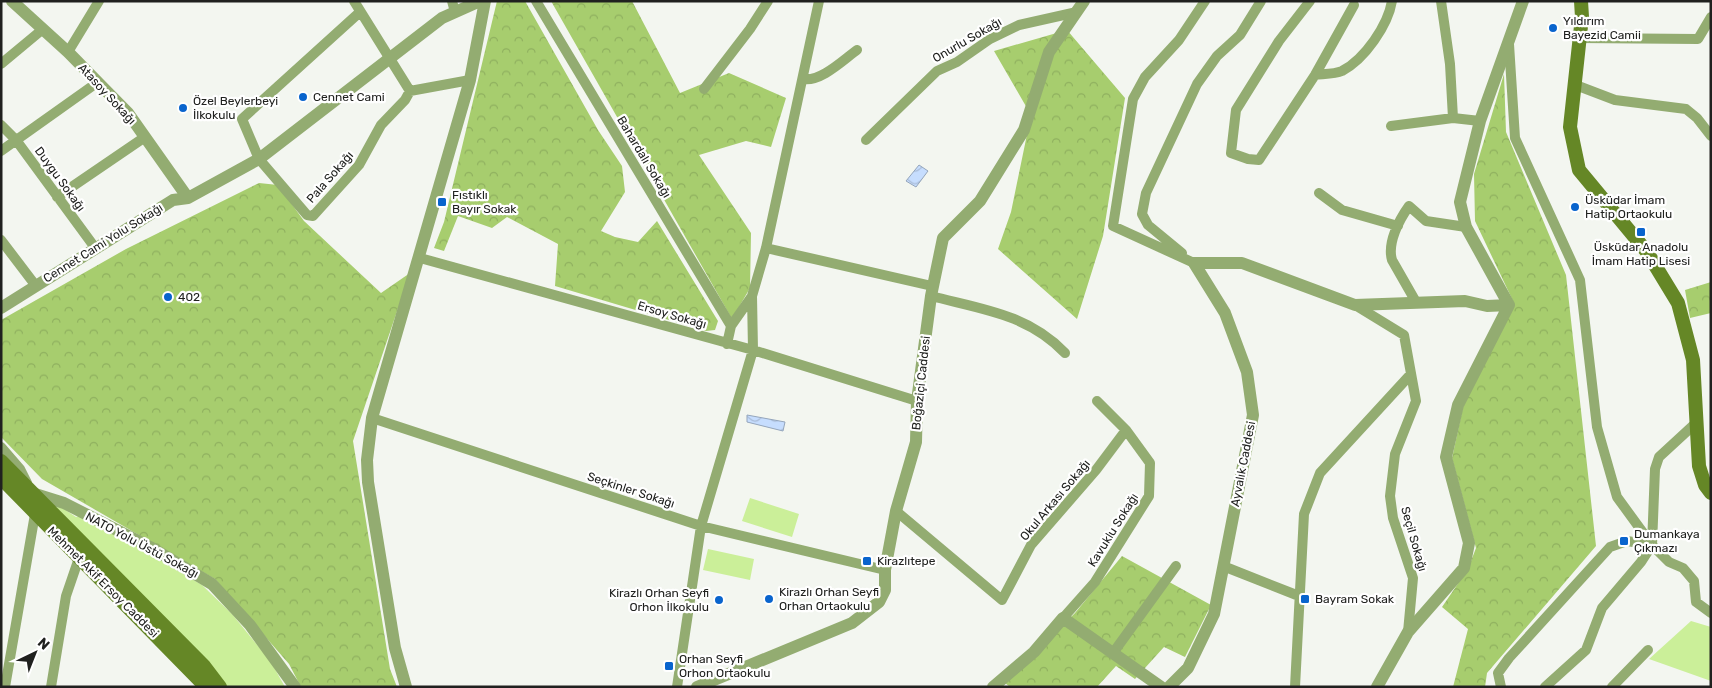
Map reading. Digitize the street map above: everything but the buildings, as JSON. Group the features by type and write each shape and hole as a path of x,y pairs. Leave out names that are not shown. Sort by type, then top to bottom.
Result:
{"main road":[{"path":"1580,1 1582,17 1578,38 1570,127 1579,170 1647,252 1678,303 1692,360 1699,466 1705,484 1711,493"},
{"name":"Mehmet Akif Ersoy Caddesi","path":"1,460 28,497 83,553 206,687"},
{"name":"Mehmet Akif Ersoy Caddesi","path":"1,478 28,497 35,514 83,553 204,666 220,687"}],"street":[{"name":"Atasoy Sokağı","path":"12,1 68,52 128,113 188,198"},
{"path":"68,52 99,1"},
{"path":"354,1 410,90 470,80"},
{"name":"Cennet Cami Yolu Sokağı","path":"1,308 172,200 188,198 259,159 391,59 442,18 453,6 480,1"},
{"path":"406,687 395,648 368,482 367,460 372,418 420,258 470,80 485,1"},
{"name":"Bahardalı Sokağı","path":"536,1 731,326"},
{"path":"704,89 750,29 768,1"},
{"path":"677,687 701,526 753,350 752,296 766,248 819,1"},
{"path":"1206,1 1179,40 1145,77 1132,99 1112,226 1194,263 1242,263 1355,305 1465,301 1487,306 1509,305"},
{"path":"1194,263 1148,225 1142,214 1146,193 1196,84 1217,56 1240,35 1261,1"},
{"path":"1310,1 1279,41 1236,110 1231,153 1248,159 1259,160 1315,75 1354,5"},
{"path":"1315,75 1342,71 1372,45 1390,15 1392,1"},
{"path":"1509,305 1466,227 1460,202 1480,121 1523,1"},
{"path":"1442,3 1450,64 1454,118"},
{"name":"Onurlu Sokağı","path":"866,140 937,71 957,62 990,39 1019,26 1080,7"},
{"name":"Boğaziçi Caddesi","path":"697,687 852,623 879,602 885,590 885,570 896,511 916,442 917,401 932,291 943,238 980,201 1024,130 1049,52 1080,7"},
{"path":"259,159 242,119 360,12"},
{"path":"1578,38 1698,39 1711,17"},
{"path":"1,64 43,29"},
{"path":"1509,39 1516,138 1580,280 1596,427 1617,497 1652,544 1669,562 1683,568 1694,581 1696,602 1711,613"},
{"path":"803,79 808,80 820,75 857,50"},
{"path":"1,151 98,82"},
{"path":"1573,84 1631,104 1680,106 1692,112 1711,136"},
{"name":"Pala Sokağı","path":"259,159 307,215 313,216 360,165 381,125 405,100 410,90"},
{"path":"1391,126 1454,118 1480,121"},
{"name":"Duygu Sokağı","path":"1,125 16,140 96,249"},
{"path":"57,197 145,137"},
{"path":"1319,193 1342,210 1398,226"},
{"path":"1416,302 1392,260 1390,252 1400,217 1409,206 1426,221 1466,227"},
{"path":"1,240 36,286"},
{"path":"766,248 932,291 1013,317 1029,324 1048,337 1065,353"},
{"name":"Ersoy Sokağı","path":"420,258 753,350 917,401"},
{"name":"Ayvalık Caddesi","path":"1169,687 1188,668 1214,614 1252,415 1247,372 1225,313 1194,263"},
{"path":"727,344 731,326 752,296"},
{"name":"Seçil Sokağı","path":"1355,305 1404,335 1416,401 1395,454 1390,496 1393,518 1413,578 1408,632"},
{"path":"1378,687 1408,632 1464,568 1469,543 1446,457 1458,405 1509,305"},
{"path":"1295,687 1304,514 1320,473 1411,374"},
{"name":"Kavuklu Sokağı","path":"1064,618 1095,582 1149,496 1150,463 1126,430 1097,401"},
{"name":"Seçkinler Sokağı","path":"372,418 701,526 885,570"},
{"path":"1545,687 1586,650 1602,608 1641,562 1652,544 1655,469 1659,457 1697,422"},
{"name":"Okul Arkası Sokağı","path":"896,511 1002,600 1031,545 1096,470 1126,430"},
{"name":"Mehmet Akif Ersoy Caddesi","path":"1,447 20,469 28,497"},
{"name":"NATO Yolu Üstü Sokağı","path":"28,497 64,503 150,547 212,584 268,647 295,687"},
{"path":"6,683 35,514"},
{"path":"1500,687 1498,673 1509,658 1610,547 1627,541 1652,544"},
{"path":"51,687 66,596 83,553"},
{"path":"1113,653 1176,566"},
{"path":"1224,566 1299,596"},
{"path":"992,687 1034,652 1064,618 1161,687"},
{"path":"1612,687 1648,650"}],"green space":[{"path":"497,1 525,1 598,130 622,166 625,192 601,231 615,237 638,242 657,221 718,321 715,330 706,331 555,286 558,244 507,217 492,228 458,216 444,251 434,248 444,222"},
{"path":"551,1 632,1 680,93 729,73 786,98 771,147 746,141 699,155 751,233 750,288 732,319"},
{"path":"1067,30 1125,98 1103,236 1077,319 998,249 1011,212 1031,115 994,51"},
{"path":"1504,74 1506,132 1566,275 1596,546 1487,673 1485,687 1453,687 1468,629 1442,607 1468,569 1476,548 1452,458 1463,407 1514,303 1475,221 1474,174"},
{"path":"259,183 278,185 304,221 381,293 410,273 353,441 390,669 397,687 301,687 289,664 215,579 42,479 1,437 1,320 126,249"},
{"path":"1711,282 1711,313 1690,318 1685,290"},
{"path":"750,498 799,514 792,537 742,521"},
{"path":"58,505 76,517 79,516 137,546 202,585 232,614 271,662 285,687 227,687 57,508"},
{"path":"708,549 754,559 750,580 703,570"},
{"path":"1122,556 1211,605 1185,657 1164,647 1135,679 1116,666 1097,687 1010,687 1005,683 1075,613"},
{"path":"1691,621 1711,627 1711,681 1649,659"}],"water":[{"path":"919,165 928,171 916,187 906,181"},
{"path":"747,415 785,422 783,431 747,422"}],"place":[{"name":"Yıldırım Bayezid Camii","path":"1553,28"},
{"name":"Cennet Cami","path":"303,97"},
{"name":"Özel Beylerbeyi İlkokulu","path":"183,108"},
{"name":"Fıstıklı Bayır Sokak","path":"442,202"},
{"name":"Üsküdar İmam Hatip Ortaokulu","path":"1575,207"},
{"name":"Üsküdar Anadolu İmam Hatip Lisesi","path":"1641,232"},
{"name":"402","path":"168,297"},
{"name":"Dumankaya Çıkmazı","path":"1624,541"},
{"name":"Kirazlıtepe","path":"867,561"},
{"name":"Kirazlı Orhan Seyfi Orhan Ortaokulu","path":"769,599"},
{"name":"Bayram Sokak","path":"1305,599"},
{"name":"Kirazlı Orhan Seyfi Orhon İlkokulu","path":"719,600"},
{"name":"Orhan Seyfi Orhon Ortaokulu","path":"669,666"}]}
